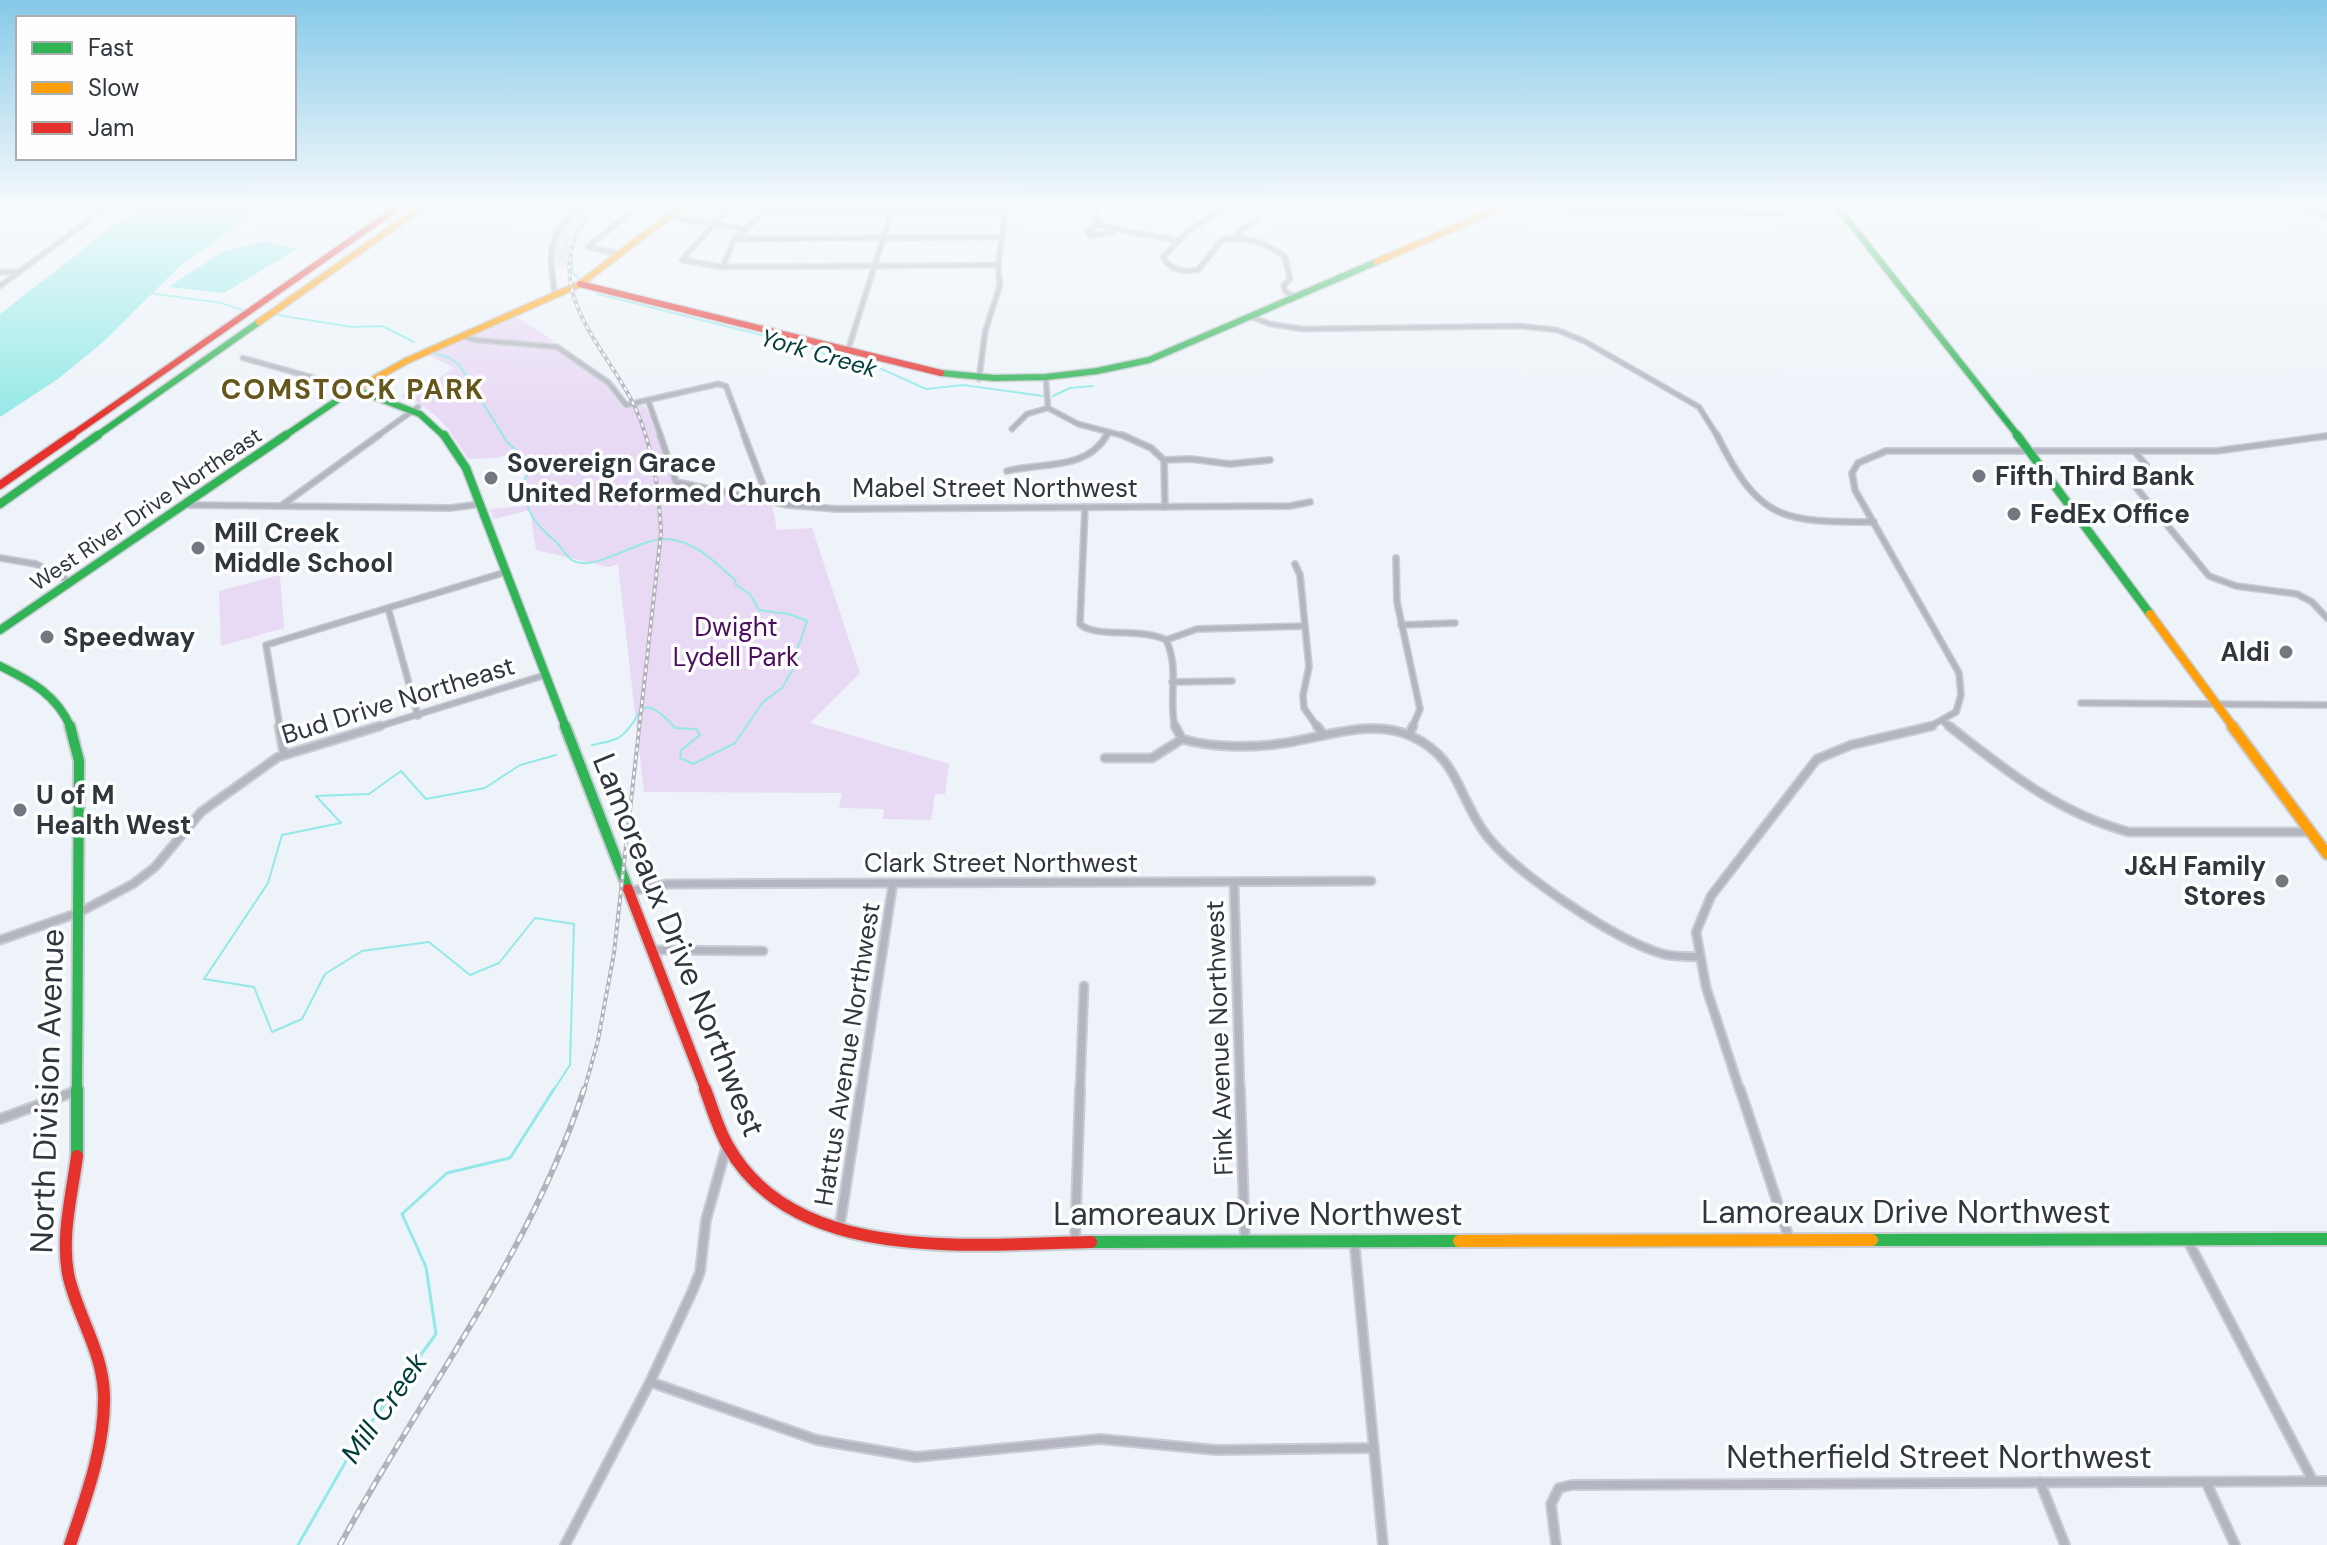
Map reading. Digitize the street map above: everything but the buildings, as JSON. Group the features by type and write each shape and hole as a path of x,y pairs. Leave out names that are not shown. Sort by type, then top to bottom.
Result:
{"main road":[{"path":"0,485 300,276"},
{"path":"0,504 324,276"},
{"name":"West River Drive Northeast","path":"0,630 354,389 429,351 580,284 591,276"},
{"path":"580,284 931,371 979,379 1046,380 1095,374 1149,360 1339,276"},
{"path":"1895,276 2029,450 2327,854"},
{"path":"354,389 418,407"},
{"name":"Lamoreaux Drive Northwest","path":"418,407 448,438 466,468 727,1145 753,1180 774,1198 839,1231 895,1241 2327,1239"},
{"name":"North Division Avenue","path":"0,666 39,685 71,718 79,761 79,1090 77,1156 66,1257 69,1279 98,1356 104,1407 96,1466 70,1545"}],"street":[{"path":"553,276 554,290 558,293"},
{"path":"848,350 873,276"},
{"path":"979,379 985,332 1000,285 999,276"},
{"path":"1290,276 1284,285 1285,291 1293,296"},
{"path":"1249,316 1287,328 1519,326 1569,334 1699,407 1708,417 1743,486 1762,504 1783,514 1809,520 1874,522"},
{"path":"462,336 475,340 557,347 609,383 626,405 722,384 729,388 769,501"},
{"path":"243,358 354,389"},
{"path":"1046,380 1048,408"},
{"name":"Mabel Street Northwest","path":"648,400 674,478 681,484 769,501 837,509 1290,506 1310,502"},
{"path":"280,507 418,407"},
{"path":"1012,429 1027,414 1048,408"},
{"path":"1048,408 1070,423 1126,434 1147,443 1164,460 1165,507"},
{"path":"1007,471 1030,464 1064,464 1085,459 1104,444 1109,432"},
{"path":"1789,1238 1706,987 1696,932 1711,896 1817,759 1835,748 1915,732 1944,722 1959,705 1963,681 1855,490 1852,473 1864,457 1886,451 2237,450 2327,436"},
{"path":"2135,452 2146,465 2134,485 2209,576 2236,586 2297,594 2312,602 2327,618"},
{"path":"1164,460 1191,459 1230,464 1270,460"},
{"path":"185,505 450,508 481,504"},
{"path":"1085,507 1083,628 1150,633 1166,640 1172,653 1171,719 1182,739 1202,745 1256,745 1301,742 1323,734 1363,728 1409,735 1448,763 1486,835 1516,864 1611,933 1665,955 1699,957"},
{"path":"0,558 35,563 46,568 55,578 71,582"},
{"path":"1396,558 1395,589 1420,709 1409,735"},
{"path":"1295,564 1300,575 1309,667 1303,695 1304,708 1323,734"},
{"path":"284,754 266,645 506,572"},
{"path":"388,608 418,716"},
{"path":"1401,625 1455,623"},
{"path":"1166,640 1188,631 1207,628 1305,626"},
{"name":"Bud Drive Northeast","path":"0,940 78,913 142,878 201,812 284,754 418,716 545,675"},
{"path":"1172,682 1232,681"},
{"path":"2081,703 2327,705"},
{"path":"1944,722 2066,811 2109,828 2139,832 2311,832"},
{"path":"1105,758 1152,758 1182,739"},
{"name":"Clark Street Northwest","path":"631,891 668,884 1371,881"},
{"name":"Fink Avenue Northwest","path":"1234,882 1245,1240"},
{"name":"Hattus Avenue Northwest","path":"839,1231 893,883"},
{"path":"652,950 763,951"},
{"path":"1075,1241 1084,986"},
{"path":"0,1119 79,1090"},
{"path":"565,1545 650,1382 700,1272 706,1220 727,1145"},
{"path":"2186,1238 2313,1481"},
{"path":"1354,1239 1383,1545"},
{"path":"650,1382 817,1440 916,1457 1100,1439 1217,1450 1374,1448"},
{"name":"Netherfield Street Northwest","path":"1556,1545 1551,1510 1554,1493 1572,1485 2327,1481"},
{"path":"2040,1482 2065,1545"},
{"path":"2206,1482 2235,1545"}],"green space":[{"name":"Dwight Lydell Park","path":"516,316 554,341 548,345 607,385 623,408 646,407 675,486 712,490 772,505 777,530 812,528 860,673 810,723 949,764 945,794 935,794 931,820 883,819 884,809 839,808 842,793 644,792 618,564 609,567 536,550 530,510 494,519 490,509 527,506 522,482 530,464 520,452 495,458 468,459 440,420 423,406 400,397 421,378 432,382 454,368 428,355"},
{"path":"280,575 284,628 221,646 219,591"}],"water":[{"path":"49,276 170,276 102,343 58,379 0,417 0,314"},
{"path":"185,276 252,276 224,293 168,287"}],"waterway":[{"name":"Mill Creek","path":"149,293 221,303 242,310"},
{"name":"York Creek","path":"597,294 817,349 830,358 875,366 926,389 963,385 1043,396"},
{"name":"Mill Creek","path":"277,315 352,327 382,326 414,342"},
{"name":"Mill Creek","path":"430,352 450,358 460,366 507,442 528,460 530,470 522,484 529,510 541,528 572,560 592,562 656,540 677,541 696,548 712,560 735,580 736,585 750,594 759,610 789,614 807,621 797,650 798,660 782,688 763,702 735,743 693,764 680,758 681,750 700,735 696,729 675,728 662,715 646,708 618,738 592,745"},
{"name":"York Creek","path":"1053,396 1070,388 1093,386"},
{"name":"Mill Creek","path":"553,1091 570,1065 574,924 535,918 499,963 470,975 429,942 362,951 325,974 302,1019 272,1032 254,987 204,979 268,883 282,835 341,823 316,796 369,794 401,771 426,799 485,788 520,765 556,755"},
{"name":"Mill Creek","path":"298,1545 357,1442 436,1334 426,1267 402,1214 447,1173 510,1158 554,1089"}],"railway":[{"path":"570,276 585,324 624,386 641,422 654,468 661,533 614,953 598,1040 584,1091"},
{"path":"340,1545 505,1266 535,1209 584,1089"}],"traffic: fast":[{"path":"941,373 994,378 1046,377 1149,360 1343,276"},
{"path":"1893,276 1978,382 2150,614"},
{"path":"0,504 259,322"},
{"path":"354,389 408,407 432,422 466,468 628,889"},
{"path":"0,630 342,397"},
{"path":"0,666 45,691 55,701 70,726 79,761 77,1156"},
{"path":"1872,1240 2327,1239"},
{"path":"1091,1242 1459,1241"}],"traffic: slow":[{"path":"259,322 324,276"},
{"path":"342,397 406,361 580,284 590,276"},
{"path":"2150,614 2327,854"},
{"path":"1459,1241 1872,1240"}],"traffic: jam":[{"path":"0,485 300,276"},
{"path":"580,284 941,373"},
{"path":"628,889 727,1145 753,1179 786,1206 824,1224 867,1236 912,1242 1091,1242"},
{"path":"70,1545 96,1460 104,1416 102,1371 69,1278 67,1264 67,1234 77,1156"}],"place":[{"name":"Fifth Third Bank","path":"1979,476"},
{"name":"Sovereign Grace United Reformed Church","path":"491,478"},
{"name":"FedEx Office","path":"2014,514"},
{"name":"Mill Creek Middle School","path":"198,548"},
{"name":"Speedway","path":"47,637"},
{"name":"Aldi","path":"2286,652"},
{"name":"U of M Health West","path":"20,810"},
{"name":"J&H Family Stores","path":"2282,881"}],"district":[{"name":"COMSTOCK PARK","path":"353,389"}]}
